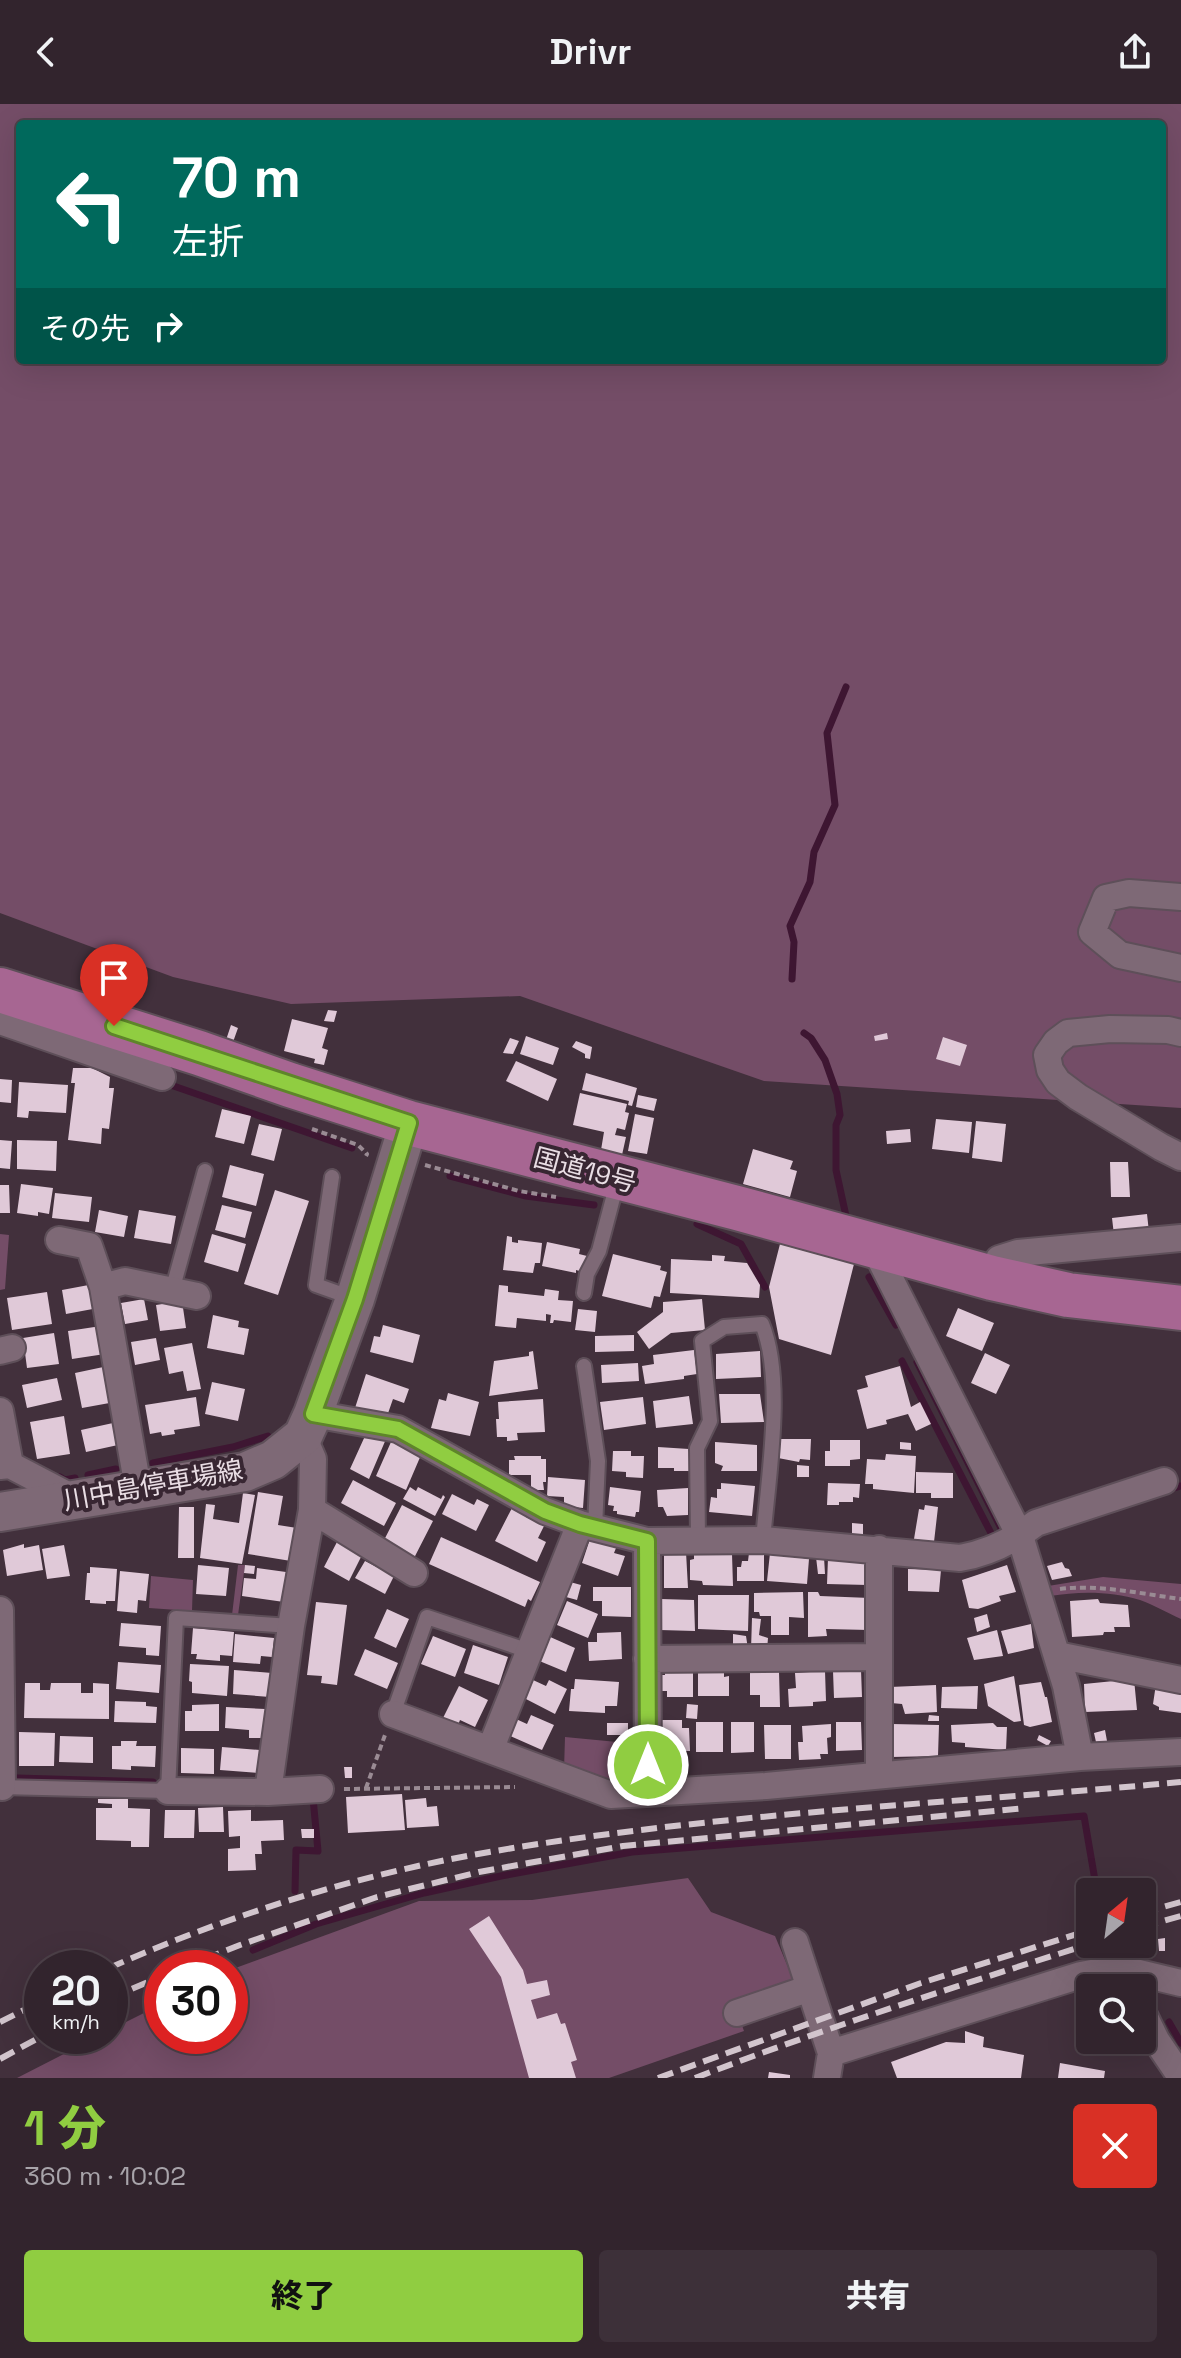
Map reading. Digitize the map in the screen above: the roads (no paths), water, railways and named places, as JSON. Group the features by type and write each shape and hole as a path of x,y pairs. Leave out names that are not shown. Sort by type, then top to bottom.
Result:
{"highway":[{"name":"国道19号","path":"0,990 409,1123 992,1278 1068,1295 1181,1308"}],"main road":[{"path":"308,1425 355,1299 409,1123"},
{"name":"川中島停車場線","path":"0,1512 245,1472 273,1460 308,1425"}],"street":[{"path":"1181,897 1129,893 1106,898 1092,932 1120,955 1181,968"},
{"path":"0,1021 162,1077"},
{"path":"1181,1033 1110,1029 1068,1033 1056,1042 1047,1055 1050,1070 1068,1090 1181,1157"},
{"path":"992,1278 999,1259 1018,1253 1181,1238"},
{"path":"59,1240 89,1246 103,1287 138,1488"},
{"path":"874,1247 1038,1593 1066,1686 1080,1757"},
{"path":"103,1287 125,1281 185,1293"},
{"path":"0,1411 5,1465 75,1499"},
{"path":"268,1792 291,1626 312,1510 313,1459 308,1425 398,1429 545,1511 647,1541 763,1540 960,1558 983,1554 1012,1540 1036,1523 1164,1481"},
{"path":"312,1510 414,1573"},
{"path":"490,1750 529,1651 588,1526"},
{"path":"647,1541 648,1791"},
{"path":"879,1549 879,1774"},
{"path":"0,1610 1,1787"},
{"path":"1057,1655 1181,1680"},
{"path":"647,1659 879,1657"},
{"path":"390,1720 490,1750 611,1795 766,1786 1080,1757 1181,1752"},
{"path":"168,1791 320,1789"},
{"path":"795,1942 829,2065 1076,1977"},
{"path":"1156,1981 1181,1983"},
{"path":"737,2013 810,1988"},
{"path":"1156,2040 1181,2077"}],"lane":[{"path":"185,1293 205,1171"},
{"path":"332,1177 316,1285 355,1299"},
{"path":"584,1293 587,1274 599,1251 618,1179"},
{"path":"698,1540 697,1448 710,1421 702,1341 724,1327 762,1324 770,1343 774,1416 763,1540"},
{"path":"584,1366 598,1461 588,1526"},
{"path":"390,1720 427,1617 529,1651"},
{"path":"1,1787 168,1791 176,1618 291,1626"}],"waterway":[{"path":"792,979 794,942 790,926 810,882 814,852 835,805 827,733 846,687"},
{"path":"804,1033 811,1038 825,1060 837,1094 840,1115 836,1125 836,1170 846,1216"},
{"path":"162,1082 352,1148"},
{"path":"450,1176 526,1196 594,1205"},
{"path":"697,1224 741,1244 765,1287"},
{"path":"869,1277 896,1325"},
{"path":"902,1361 992,1535"},
{"path":"917,1362 1006,1538"},
{"path":"153,1463 233,1447 268,1436"},
{"path":"88,1475 116,1469"},
{"path":"60,1477 65,1480 75,1478"},
{"path":"1166,1490 1181,1486"},
{"path":"17,1778 153,1782"},
{"path":"295,1891 296,1850 318,1851 313,1798"},
{"path":"253,1950 316,1924 424,1893 632,1852 1084,1816 1095,1878"},
{"path":"1169,2022 1181,2043"}],"railway":[{"path":"128,1960 290,1900 384,1874 478,1854 740,1819 1181,1782"},
{"path":"227,1950 377,1897 479,1872 623,1846 1026,1808"},
{"path":"1156,1909 1181,1902"},
{"path":"1156,1923 1181,1916"},
{"path":"658,2078 921,1983 1076,1934"},
{"path":"695,2078 842,2025 1076,1949"},
{"path":"128,1990 144,1984"},
{"path":"0,2022 24,2010"},
{"path":"0,2059 24,2046"}]}
